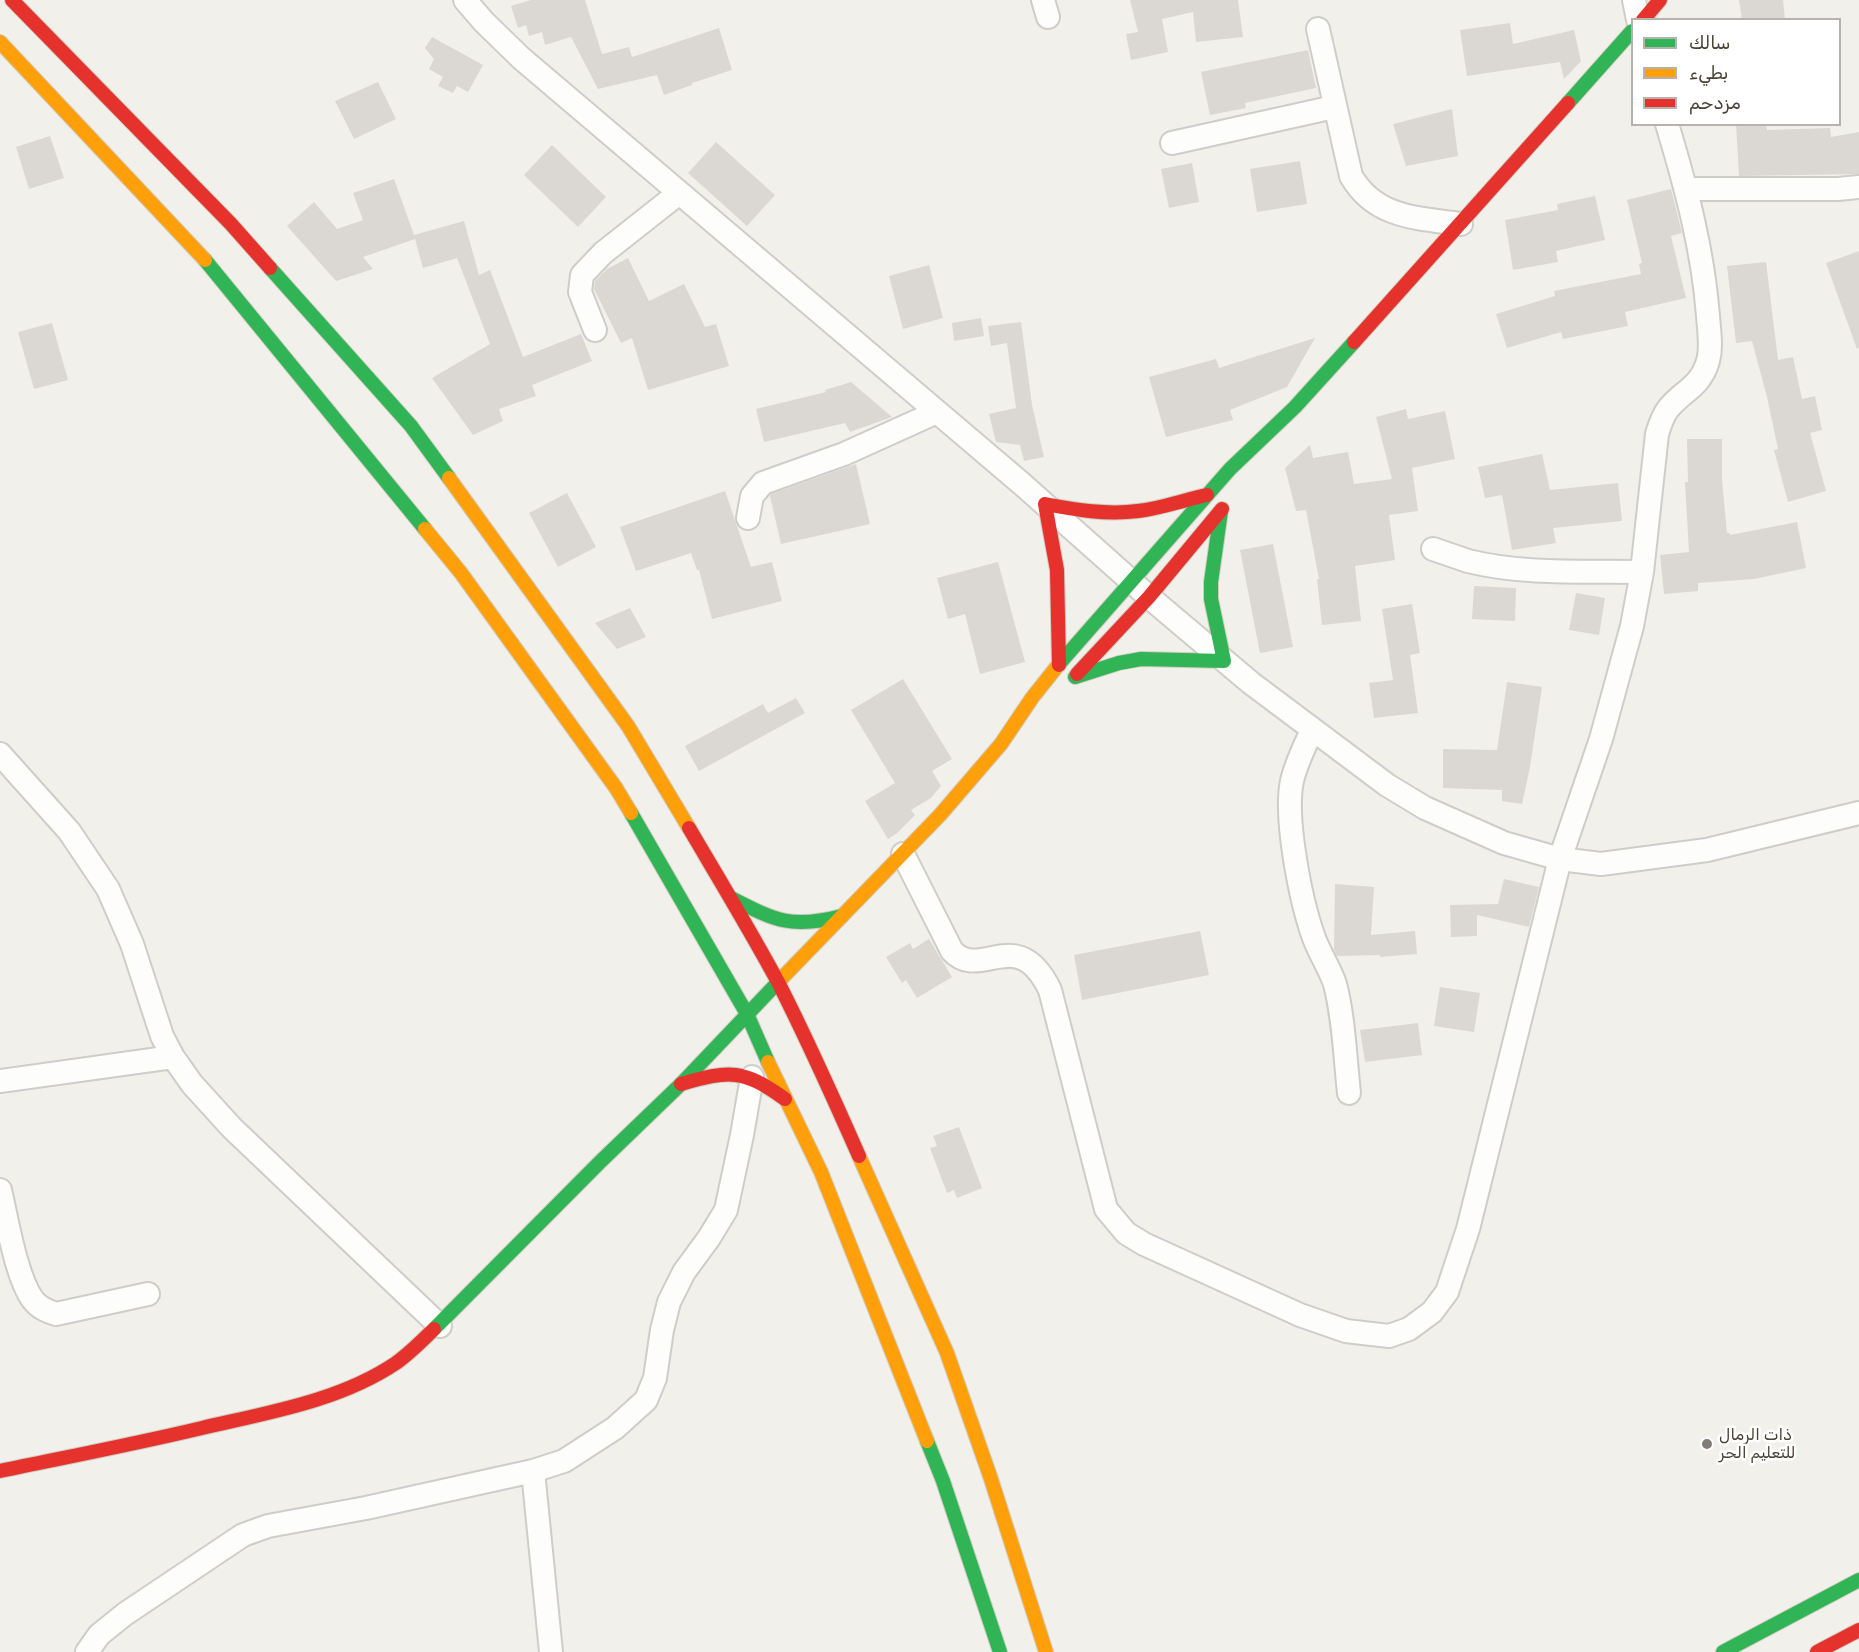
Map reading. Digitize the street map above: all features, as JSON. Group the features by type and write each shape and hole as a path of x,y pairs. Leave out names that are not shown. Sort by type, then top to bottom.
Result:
{"main road":[{"path":"12,0 231,224 411,426 628,726 731,898 778,983 826,1081 946,1353 991,1479 1046,1652"},
{"path":"1645,18 1660,0"},
{"path":"0,1471 160,1438 296,1405 339,1392 395,1363 440,1326 600,1162 681,1084 940,815 1001,744 1032,698 1131,580 1237,462 1295,407 1631,32"},
{"path":"0,42 205,260 461,573 616,788 747,1014 821,1172 934,1459 1000,1652"},
{"path":"1269,453 1295,407"},
{"path":"1059,665 1057,570 1045,504 1080,511 1126,512 1152,509 1207,495"},
{"path":"1221,510 1211,599 1224,661 1141,659 1111,665 1070,681 1149,597 1221,510 1234,495"},
{"path":"1001,744 1044,707"},
{"path":"731,898 773,919 792,925 817,924 842,916"},
{"path":"681,1084 718,1073 738,1074 752,1077 785,1098"},
{"path":"1723,1652 1859,1580"},
{"path":"1817,1652 1859,1630"}],"street":[{"path":"465,0 521,58 938,412 1224,661 1388,785 1425,808 1504,843 1560,860 1601,864 1707,850 1859,813"},
{"path":"1634,0 1638,18"},
{"path":"1318,29 1351,176 1360,191 1389,211 1406,216 1461,224"},
{"path":"1172,143 1334,107"},
{"path":"903,854 957,957 967,961 1005,954 1021,957 1033,963 1042,974 1050,990 1106,1209 1126,1233 1144,1244 1300,1315 1346,1331 1389,1336 1409,1329 1432,1312 1447,1292 1468,1229 1560,860 1601,739 1632,626 1642,572 1654,451 1662,418 1676,400 1695,386 1710,354 1707,299 1695,230 1668,126"},
{"path":"1686,189 1859,187"},
{"path":"595,330 580,292 582,275 603,252 679,193"},
{"path":"748,518 752,496 763,483 844,454 938,412"},
{"path":"1433,549 1488,565 1541,570 1642,572"},
{"path":"1312,729 1292,781 1291,823 1296,864 1314,938 1334,981 1340,1004 1349,1093"},
{"path":"0,754 69,831 108,889 132,944 162,1036 172,1057 192,1084 232,1128 440,1326"},
{"path":"0,1081 172,1057"},
{"path":"87,1652 99,1635 125,1614 243,1535 268,1526 366,1508 533,1470 564,1461 589,1447 615,1428 646,1400 655,1378 662,1330 669,1302 684,1272 726,1210 752,1077"},
{"path":"0,1190 22,1278 33,1300 43,1310 57,1314 148,1294"},
{"path":"533,1470 551,1652"}],"building":[{"path":"531,0 585,0 602,54 629,47 632,57 719,28 732,70 664,95 657,75 598,89 571,37 545,45 542,32 529,36 526,25 518,28 511,6"},
{"path":"1130,0 1238,0 1243,37 1196,42 1193,12 1162,19 1168,52 1131,60 1126,34 1138,32"},
{"path":"1739,0 1783,0 1785,18 1742,18"},
{"path":"1510,23 1513,44 1574,30 1581,61 1564,79 1560,62 1467,76 1460,30"},
{"path":"432,37 483,65 468,92 457,86 453,93 438,86 443,77 429,69 434,59 425,48"},
{"path":"1308,50 1316,88 1245,103 1246,108 1210,115 1201,72"},
{"path":"378,82 396,119 354,139 335,101"},
{"path":"1452,109 1458,156 1406,166 1393,124"},
{"path":"1736,126 1766,126 1767,130 1830,128 1831,137 1859,132 1859,174 1739,176"},
{"path":"50,136 64,178 29,189 16,147"},
{"path":"716,142 775,195 747,226 688,173"},
{"path":"552,145 606,197 578,227 524,175"},
{"path":"1300,161 1307,204 1257,212 1250,169"},
{"path":"1192,163 1199,202 1169,208 1161,169"},
{"path":"394,179 414,235 464,221 479,275 490,270 523,357 581,334 592,361 532,385 536,396 499,409 503,421 473,435 432,378 490,344 457,258 423,268 415,239 363,257 373,269 336,281 287,226 314,202 337,229 363,220 353,193"},
{"path":"1671,189 1682,233 1671,236 1686,298 1625,312 1628,326 1563,339 1561,332 1507,348 1496,314 1555,296 1554,291 1641,274 1639,264 1642,263 1627,200"},
{"path":"1595,196 1605,240 1556,251 1558,262 1513,270 1505,220 1558,210 1557,204"},
{"path":"1859,251 1859,348 1857,349 1826,263"},
{"path":"628,258 649,301 684,284 705,327 716,324 729,366 648,390 632,338 621,343 594,289 595,281 607,269"},
{"path":"1766,262 1778,360 1793,357 1802,399 1815,396 1822,430 1810,433 1826,491 1788,502 1774,450 1778,449 1767,397 1752,341 1736,343 1727,266"},
{"path":"929,265 943,318 903,329 889,276"},
{"path":"981,318 984,336 954,341 952,323"},
{"path":"1021,322 1032,405 1044,457 1024,461 1020,445 996,442 989,414 1016,408 1007,343 991,346 988,326"},
{"path":"52,323 68,380 34,389 18,332"},
{"path":"1315,338 1287,387 1230,410 1233,420 1166,437 1149,377 1216,359 1219,368"},
{"path":"851,382 892,417 850,432 845,423 764,442 756,409 826,392 825,390"},
{"path":"1406,409 1408,419 1445,411 1455,459 1412,468 1418,511 1389,515 1395,560 1355,566 1361,621 1322,625 1317,579 1319,579 1306,510 1296,511 1285,468 1310,445 1313,458 1348,452 1354,484 1392,479 1376,417"},
{"path":"1687,439 1722,439 1722,480 1727,533 1730,535 1797,522 1806,568 1754,579 1698,583 1698,591 1664,594 1660,555 1689,552 1685,482 1688,482"},
{"path":"1542,454 1550,490 1618,483 1622,521 1553,528 1556,543 1512,550 1502,495 1485,498 1478,467"},
{"path":"856,464 870,524 781,544 771,494"},
{"path":"725,491 751,567 772,562 782,601 712,619 699,570 697,570 691,553 636,571 620,527"},
{"path":"567,493 596,547 558,567 529,513"},
{"path":"1273,544 1293,647 1260,653 1240,550"},
{"path":"998,562 1025,662 980,674 965,614 948,619 937,578"},
{"path":"1474,586 1516,588 1515,621 1472,619"},
{"path":"1576,593 1605,598 1599,635 1569,630"},
{"path":"1412,604 1420,653 1410,655 1418,713 1374,718 1369,683 1393,680 1382,609"},
{"path":"630,608 646,637 617,649 595,623"},
{"path":"903,679 952,759 932,771 941,786 931,798 911,810 915,815 888,839 865,801 895,783 851,710"},
{"path":"1507,682 1542,687 1522,804 1502,801 1502,790 1443,788 1443,749 1497,750"},
{"path":"796,698 805,713 699,771 685,746 763,704 768,713"},
{"path":"1504,879 1539,887 1529,927 1477,915 1477,936 1451,937 1450,905 1498,904"},
{"path":"1335,884 1374,887 1371,935 1415,931 1417,954 1380,957 1380,955 1337,956 1334,950"},
{"path":"1200,931 1209,975 1082,1000 1074,955"},
{"path":"929,939 952,977 917,998 906,980 902,983 886,957 910,943 913,949"},
{"path":"1440,987 1480,993 1474,1032 1434,1026"},
{"path":"1418,1023 1422,1055 1365,1062 1360,1030"},
{"path":"959,1127 982,1188 957,1198 954,1190 947,1193 930,1148 937,1146 933,1136"}],"traffic: fast":[{"path":"1568,103 1631,32"},
{"path":"205,260 425,529"},
{"path":"270,268 411,426 449,478"},
{"path":"1059,664 1230,469 1295,407 1354,342"},
{"path":"1075,677 1119,663 1141,659 1224,661 1211,599 1211,582 1221,511"},
{"path":"631,813 747,1014 768,1062"},
{"path":"731,898 773,917 797,922 842,916"},
{"path":"434,1329 681,1084 782,978"},
{"path":"927,1441 943,1481 1000,1652"},
{"path":"1723,1652 1859,1580"}],"traffic: slow":[{"path":"0,42 205,260"},
{"path":"449,478 628,726 689,828"},
{"path":"425,529 461,573 616,788 631,813"},
{"path":"782,978 940,815 1001,744 1032,698 1059,664"},
{"path":"768,1062 821,1172 927,1441"},
{"path":"859,1156 947,1353 991,1479 1046,1652"}],"traffic: jam":[{"path":"12,0 231,224 270,268"},
{"path":"1645,18 1660,0"},
{"path":"1354,342 1568,103"},
{"path":"1059,665 1057,570 1045,504 1092,511 1126,512 1156,508 1207,495"},
{"path":"1077,674 1149,597 1222,509"},
{"path":"689,828 778,982 859,1156"},
{"path":"681,1084 712,1076 736,1075 758,1082 785,1099"},
{"path":"0,1471 251,1417 327,1396 351,1387 396,1363 434,1329"},
{"path":"1817,1652 1859,1630"}],"place":[{"name":"ذات الرمال للتعليم الحر","path":"1707,1444"}]}
